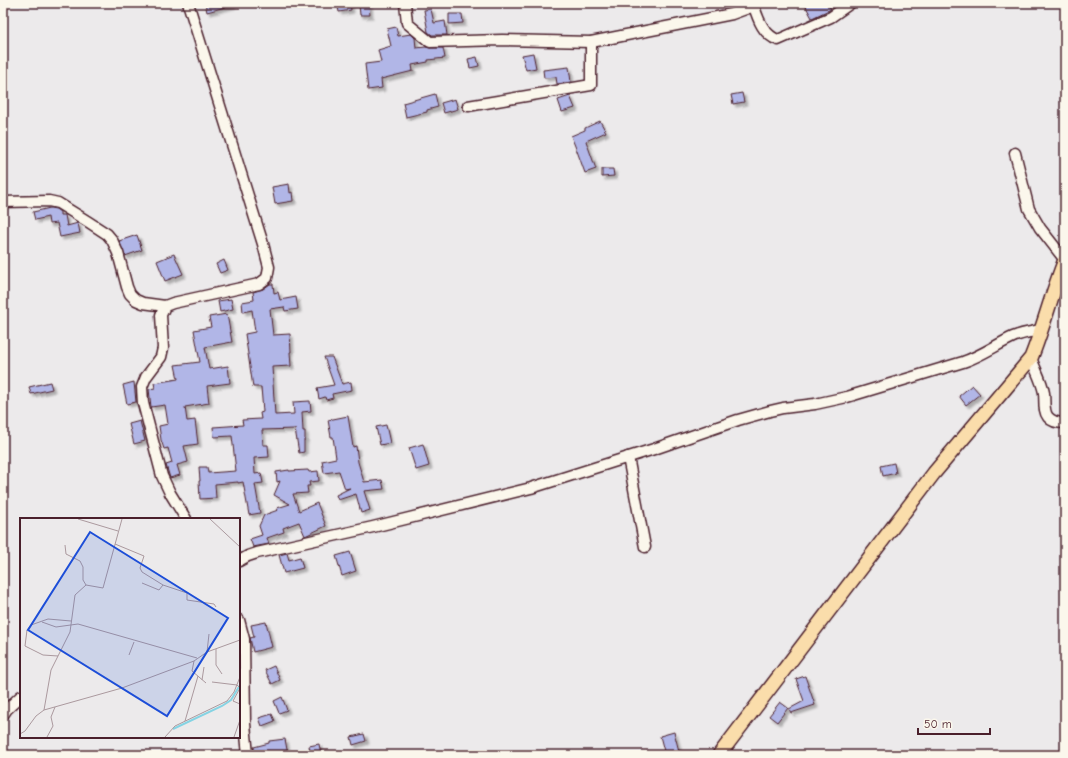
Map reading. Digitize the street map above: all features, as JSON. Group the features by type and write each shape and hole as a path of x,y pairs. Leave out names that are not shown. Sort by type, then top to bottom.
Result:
{"main road":[{"path":"719,755 934,473 1031,358 1065,260"}],"street":[{"path":"3,202 48,200 58,203 107,234 112,240 118,253 130,294 136,300 143,303 165,306 173,302 259,284 267,278 269,267 263,244 188,3"},
{"path":"405,3 407,23 430,42 502,40 591,42 732,14 754,6 759,21 771,38 778,40 831,17 851,3"},
{"path":"468,106 591,84 591,42"},
{"path":"1015,152 1029,209 1040,228 1065,260"},
{"path":"165,306 162,314 163,348 161,357 146,377 142,387 143,403 162,476 170,493 185,518"},
{"path":"240,560 257,553 373,528 531,488 738,420 783,408 815,404 847,397 963,362 975,358 1023,333 1041,330"},
{"path":"1031,358 1043,387 1046,416 1051,421 1065,424"},
{"path":"628,457 644,547"},
{"path":"240,624 244,639 245,724 248,755"},
{"path":"3,715 20,697"}],"building":[{"path":"205,3 232,3 233,5 207,12"},
{"path":"337,3 350,3 351,10 339,12"},
{"path":"804,3 827,3 831,9 812,18"},
{"path":"369,4 370,15 360,15 359,5"},
{"path":"431,9 434,23 445,21 447,35 432,35 428,32 424,10"},
{"path":"449,14 462,14 463,23 449,24"},
{"path":"396,27 398,36 411,34 415,38 416,48 443,48 445,58 428,60 428,62 412,65 413,71 381,79 382,88 368,90 365,64 381,62 378,50 391,46 387,29"},
{"path":"533,53 536,68 526,70 522,55"},
{"path":"477,57 479,66 470,68 468,59"},
{"path":"569,67 571,82 557,84 556,77 544,78 543,70"},
{"path":"742,93 744,102 733,104 731,95"},
{"path":"435,94 438,107 427,110 427,112 406,117 403,103"},
{"path":"570,96 575,108 562,112 558,100"},
{"path":"455,99 458,109 444,113 441,103"},
{"path":"600,121 606,132 586,141 596,169 585,173 571,136"},
{"path":"602,169 613,169 614,176 602,177"},
{"path":"289,184 293,201 275,204 272,187"},
{"path":"50,208 56,209 60,212 60,215 65,215 67,226 78,223 80,233 60,237 57,223 49,224 48,217 35,220 33,212"},
{"path":"137,235 142,250 125,256 119,241"},
{"path":"174,254 183,274 165,281 157,261"},
{"path":"224,260 228,270 220,273 216,264"},
{"path":"270,284 273,284 274,293 278,292 280,300 296,297 298,309 285,311 284,307 270,309 273,335 290,334 291,352 291,366 272,367 275,415 294,414 293,402 310,401 311,411 302,412 303,431 305,431 304,452 299,453 295,429 262,430 263,445 268,445 269,457 254,458 255,474 261,473 263,483 255,484 260,513 249,515 243,482 215,484 216,498 200,499 199,467 207,467 208,473 236,471 232,436 214,437 213,427 243,425 242,420 261,419 260,413 263,412 261,387 253,387 245,334 255,332 252,310 243,312 242,302 254,300 253,292 263,289"},
{"path":"231,299 233,309 220,312 218,301"},
{"path":"227,314 232,342 205,347 209,369 228,366 230,383 207,386 209,403 185,407 187,421 195,420 198,444 184,446 188,462 177,465 180,475 170,478 166,465 172,463 168,448 164,449 159,426 168,424 165,405 151,407 149,389 155,388 154,383 178,379 175,365 200,362 194,330 211,327 209,317"},
{"path":"324,357 332,357 342,384 351,382 352,390 332,394 333,398 326,400 325,397 319,399 317,388 334,385"},
{"path":"50,382 52,389 31,394 29,387"},
{"path":"134,382 136,402 127,404 123,385"},
{"path":"972,385 980,394 966,405 959,396"},
{"path":"348,416 353,447 356,446 358,462 364,482 382,480 384,489 364,491 370,510 361,513 356,494 338,500 336,495 350,488 345,489 339,471 324,473 322,461 336,458 333,437 331,437 328,420"},
{"path":"140,421 145,441 134,444 129,424"},
{"path":"386,425 390,443 380,445 376,427"},
{"path":"423,444 429,466 416,470 409,448"},
{"path":"894,463 896,473 883,476 881,466"},
{"path":"308,470 309,472 318,471 319,481 309,482 310,486 307,486 308,493 293,494 299,511 317,503 326,526 305,536 299,522 283,528 284,532 267,538 269,544 253,547 250,539 262,535 259,526 264,515 278,510 277,508 290,504 274,495 280,481 277,482 276,472"},
{"path":"350,552 356,571 342,576 336,556"},
{"path":"287,553 289,560 300,557 303,568 284,573 279,555"},
{"path":"266,622 272,647 253,652 250,638 254,637 251,625"},
{"path":"274,666 280,680 272,684 265,670"},
{"path":"805,676 815,705 791,713 789,709 804,701 796,679"},
{"path":"282,697 287,710 279,713 274,701"},
{"path":"780,702 788,708 777,722 769,716"},
{"path":"272,714 275,721 262,726 259,718"},
{"path":"674,732 680,755 665,755 660,736"},
{"path":"364,734 366,741 353,745 351,737"},
{"path":"285,739 288,755 270,755 269,751 254,755 254,747 269,743 269,741"},
{"path":"319,744 321,754 311,755 309,746"}]}
